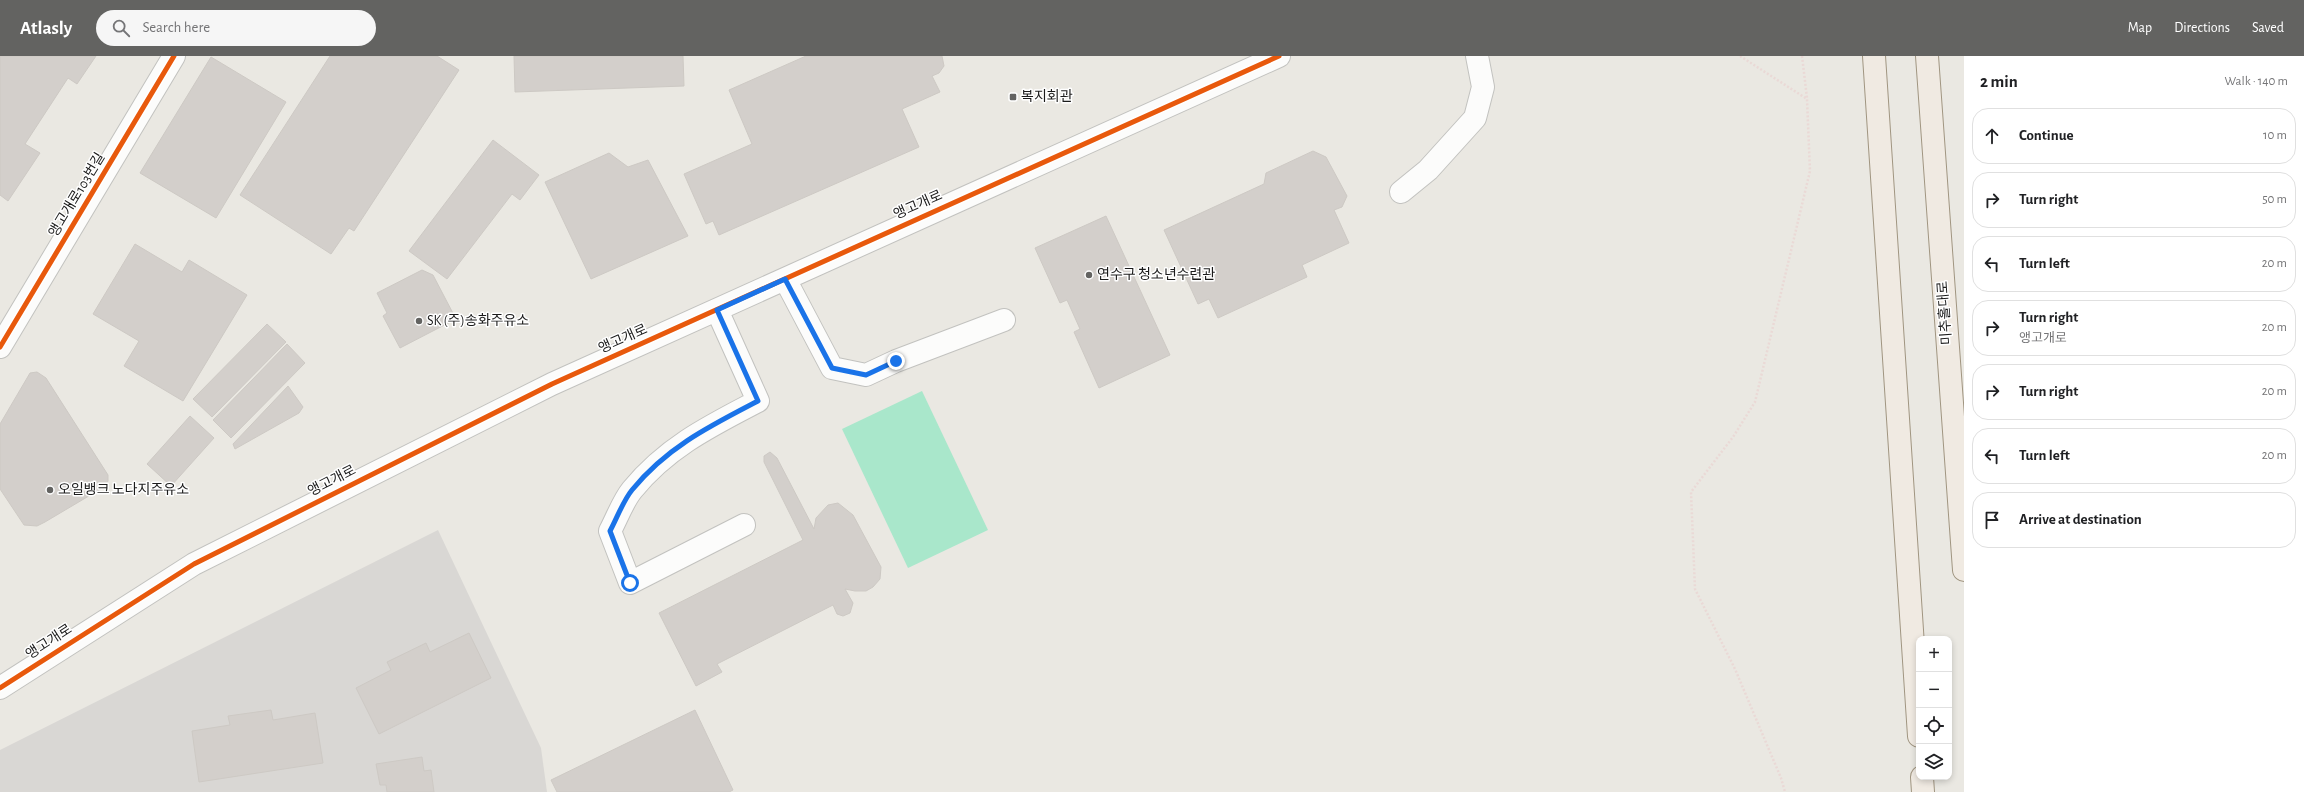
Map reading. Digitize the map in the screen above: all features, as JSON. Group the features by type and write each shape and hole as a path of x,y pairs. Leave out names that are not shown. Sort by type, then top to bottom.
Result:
{"main road":[{"path":"1874,56 1917,708"},
{"name":"미추홀대로","path":"1927,56 1964,570"},
{"path":"1922,780 1923,792"}],"street":[{"name":"앵고개로103번길","path":"0,347 174,56"},
{"name":"앵고개로","path":"0,688 194,564 552,384 1279,56"},
{"path":"1401,192 1428,170 1475,118 1483,87 1477,56"},
{"path":"785,279 832,368 866,375 896,361 1004,320"},
{"path":"717,310 758,401 713,424 670,450 631,491 610,531 630,583 744,524"}],"path":[{"path":"1740,56 1807,98"},
{"path":"1785,792 1781,778 1735,669 1695,589 1691,492 1732,437 1755,402 1810,170 1807,98 1802,56"}],"shaded area":[{"path":"438,530 541,748 547,792 0,792 0,750"}],"green space":[{"path":"922,391 988,530 908,568 842,429"}],"building":[{"path":"0,56 96,56 77,84 68,78 25,144 40,153 8,201 0,195"},
{"path":"330,56 437,56 459,70 354,231 349,228 331,254 240,195"},
{"path":"514,56 683,56 684,86 515,92"},
{"path":"806,56 942,56 944,66 939,73 932,76 940,92 902,109 919,147 719,235 713,221 706,224 684,174 752,144 729,90"},
{"path":"211,57 286,102 216,218 140,173"},
{"path":"493,140 539,175 520,200 512,194 447,279 409,251"},
{"path":"1313,151 1326,157 1347,196 1342,207 1334,210 1349,243 1302,265 1307,277 1218,318 1209,299 1198,304 1164,230 1264,184 1266,173"},
{"path":"609,153 628,167 648,160 688,236 591,279 545,182"},
{"path":"1106,216 1170,355 1099,388 1074,332 1080,329 1067,300 1060,303 1035,248"},
{"path":"135,244 182,272 189,260 247,295 183,401 124,366 139,341 93,314"},
{"path":"422,270 433,275 456,319 400,348 383,316 387,313 377,293"},
{"path":"267,324 286,342 212,417 193,399"},
{"path":"287,344 305,363 231,438 213,420"},
{"path":"37,372 46,378 108,475 108,481 104,487 37,526 24,525 0,489 0,424 30,373"},
{"path":"288,386 303,407 299,413 235,449 233,444"},
{"path":"190,416 214,438 171,486 147,464"},
{"path":"770,452 777,458 814,529 816,518 828,505 838,503 853,515 881,567 880,579 873,587 866,591 845,589 853,603 850,613 843,616 837,614 833,605 717,664 722,672 696,686 659,613 803,540 764,462 764,456"},
{"path":"469,633 491,678 379,734 356,688 391,670 387,662 426,643 430,652"},
{"path":"271,710 273,720 315,713 323,763 199,782 192,731 230,725 228,716"},
{"path":"695,710 733,790 729,792 557,792 551,780"},
{"path":"422,757 424,771 431,770 434,792 387,792 386,785 380,785 376,764"}],"cycle path":[{"path":"0,347 174,56"},
{"path":"0,688 194,564 552,384 1279,56"}],"place":[{"name":"복지회관","path":"1013,97"},
{"name":"연수구 청소년수련관","path":"1089,275"},
{"name":"SK (주)송화주유소","path":"419,321"},
{"name":"오일뱅크 노다지주유소","path":"50,490"}],"route":[{"path":"630,583 610,531 631,491 670,450 713,424 758,401 717,310 785,279 832,368 866,375 896,361"}]}
